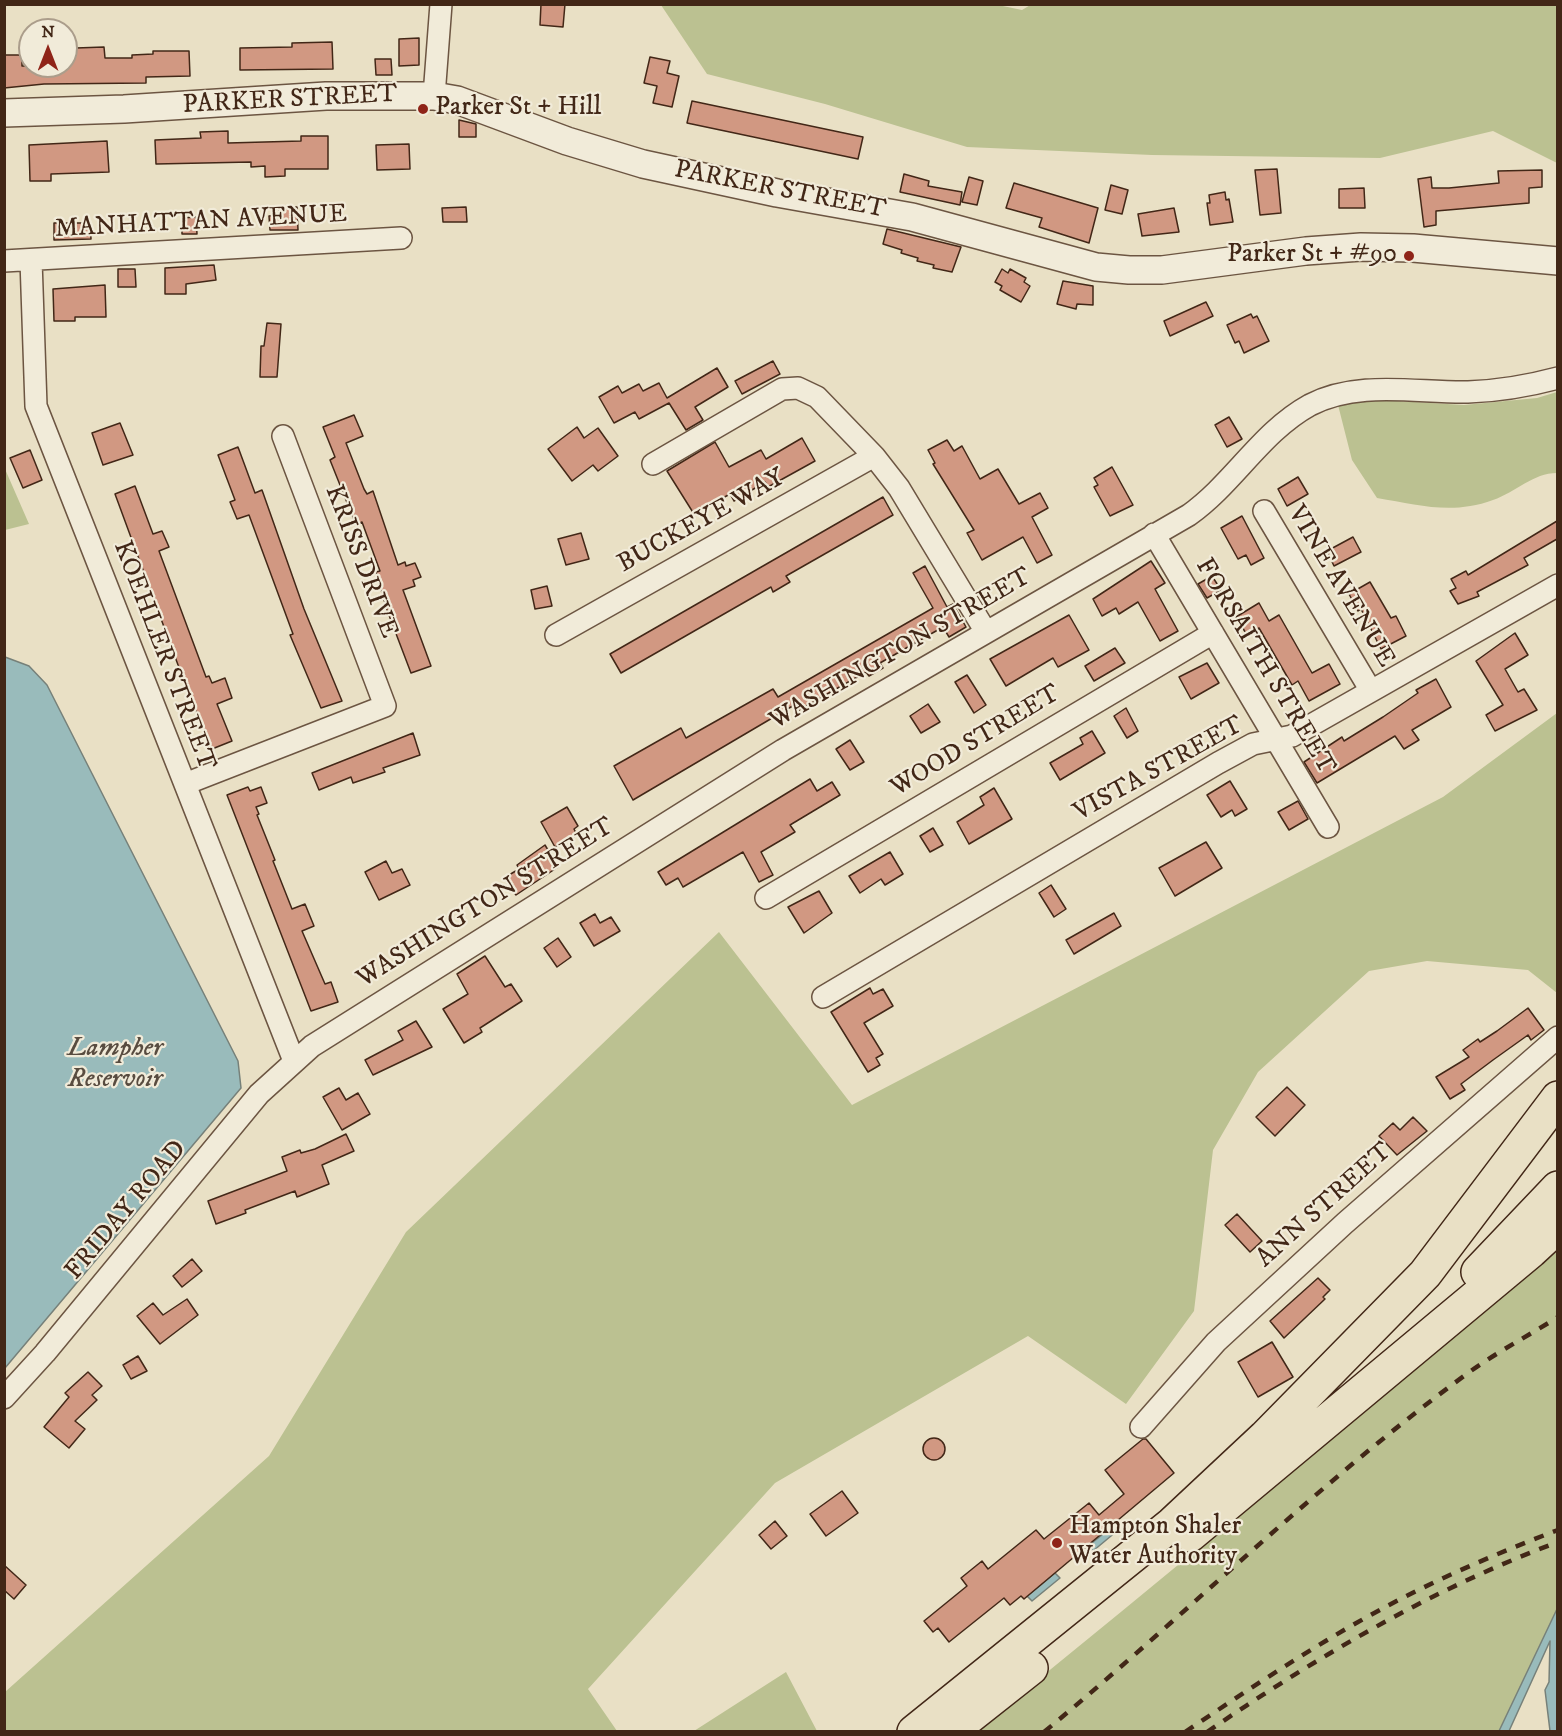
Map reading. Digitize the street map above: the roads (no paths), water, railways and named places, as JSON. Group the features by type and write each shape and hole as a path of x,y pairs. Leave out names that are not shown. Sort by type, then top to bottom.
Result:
{"highway":[{"path":"1425,1274 1557,1098"},
{"path":"914,1731 1172,1524 1265,1437 1425,1274 1510,1186 1557,1130"},
{"path":"1288,1454 1467,1284 1557,1188"},
{"path":"950,1731 986,1705 1288,1454 1531,1251 1557,1226"}],"street":[{"path":"434,96 441,4"},
{"name":"PARKER STREET","path":"4,113 124,109 326,96 434,96 458,100 567,141 644,164 777,193 912,218 1096,267 1162,270 1306,251 1361,247 1413,248 1557,261"},
{"name":"MANHATTAN AVENUE","path":"4,261 402,238"},
{"name":"KOEHLER STREET","path":"31,260 36,406 294,1061"},
{"name":"WASHINGTON STREET","path":"294,1061 392,995 691,806 1206,502 1278,427 1320,401 1356,391 1478,391 1524,387 1557,378"},
{"path":"653,464 782,389 798,388 817,397 874,456 899,488 986,632"},
{"name":"KRISS DRIVE","path":"185,784 385,706 283,436"},
{"name":"BUCKEYE WAY","path":"556,635 874,456"},
{"name":"VINE AVENUE","path":"1264,510 1371,691"},
{"name":"FORSAITH STREET","path":"1154,534 1328,826"},
{"name":"VISTA STREET","path":"823,997 1218,763 1253,744 1292,736 1557,585"},
{"name":"WOOD STREET","path":"766,898 1213,633"},
{"name":"ANN STREET","path":"1141,1427 1216,1342 1345,1223 1557,1037"},
{"name":"FRIDAY ROAD","path":"4,1398 45,1353 259,1094 294,1061"}],"water":[{"name":"Lampher Reservoir","path":"5,657 29,666 47,685 238,1061 241,1088 5,1368"},
{"path":"1111,1524 1117,1531 1093,1551 1088,1546 1112,1527"},
{"path":"1055,1573 1060,1578 1032,1601 1027,1596"},
{"path":"1557,1609 1557,1731 1550,1731 1545,1690 1549,1682 1550,1641 1509,1731 1499,1731"}],"railway":[{"path":"1044,1732 1359,1458 1479,1365 1558,1317"},
{"path":"1185,1732 1298,1658 1390,1605 1461,1570 1558,1530"},
{"path":"1207,1732 1291,1677 1376,1627 1465,1581 1558,1542"}],"place":[{"name":"Parker St + Hill","path":"423,109"},
{"name":"Parker St + #90","path":"1409,256"},
{"name":"Hampton Shaler Water Authority","path":"1057,1543"}]}
